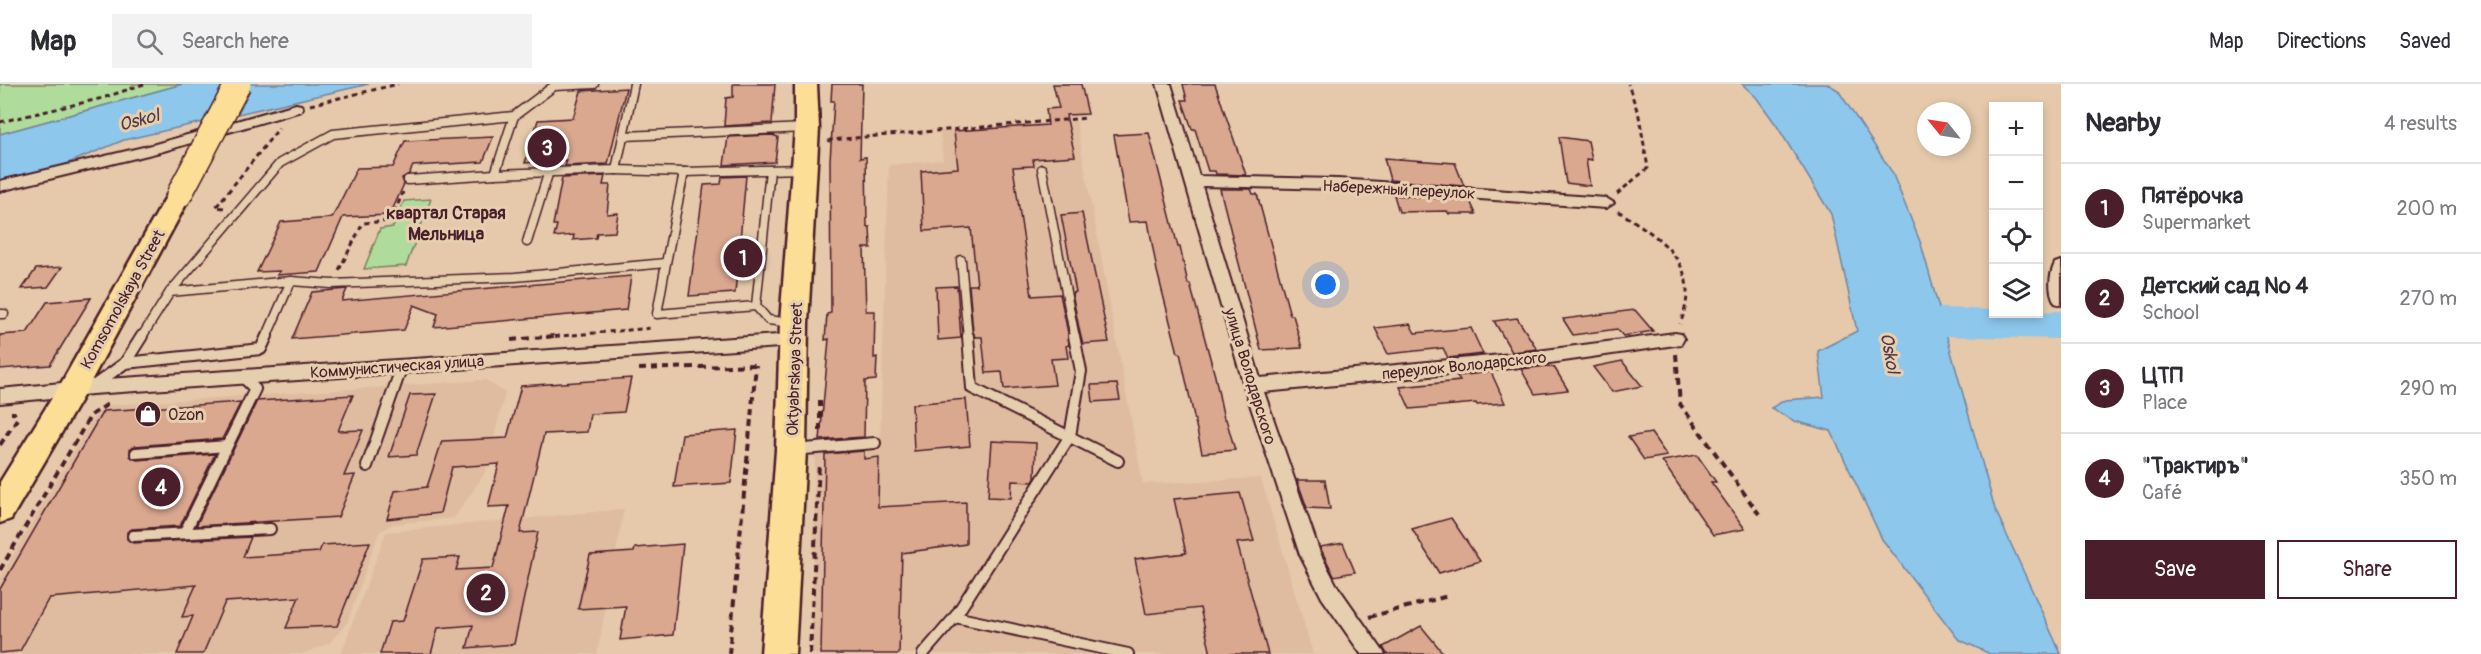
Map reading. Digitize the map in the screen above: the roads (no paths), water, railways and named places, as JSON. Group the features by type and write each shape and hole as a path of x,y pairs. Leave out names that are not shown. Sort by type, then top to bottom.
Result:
{"main road":[{"name":"Komsomolskaya Street","path":"0,510 83,388 179,195 238,84"},
{"name":"Oktyabrskaya Street","path":"778,654 791,450 794,331 804,168 816,138 807,84"}],"street":[{"name":"улица Володарского","path":"1164,84 1253,386 1310,555 1329,591 1373,653"},
{"path":"0,186 155,149 296,108"},
{"name":"Набережный переулок","path":"1192,181 1338,184 1606,203"},
{"path":"2061,267 2058,286 2061,299"},
{"name":"Коммунистическая улица","path":"0,396 242,376 759,342 794,331"},
{"name":"переулок Володарского","path":"1253,386 1522,360 1675,339"}],"lane":[{"path":"125,363 170,292 280,163 333,134 514,116 554,87 594,84"},
{"path":"616,170 625,136 634,84"},
{"path":"495,174 514,116"},
{"path":"625,136 816,138"},
{"path":"408,180 549,171 684,172 804,168"},
{"path":"923,654 955,617 1070,436 1081,371 1042,169"},
{"path":"770,170 756,306 768,320 794,331"},
{"path":"526,242 549,171"},
{"path":"684,172 657,314 756,306"},
{"path":"961,260 972,388 1118,461"},
{"path":"170,292 291,281 332,284 515,277 666,262"},
{"path":"83,388 125,363 261,349 291,281"},
{"path":"367,466 402,366"},
{"path":"185,532 255,389 242,376"},
{"path":"791,450 875,443"},
{"path":"136,453 227,446"},
{"path":"133,536 270,529"},
{"path":"955,617 1128,654"}],"water":[{"name":"Oskol","path":"183,84 369,84 124,140 56,168 0,181 0,134"},
{"name":"Oskol","path":"1742,84 1828,84 1838,90 1892,172 1921,244 1995,509 2061,654 1990,654 1958,639 1882,539 1831,431 1794,421 1771,408 1785,400 1824,397 1818,351 1857,331 1831,214 1777,126 1756,97"}],"waterway":[{"path":"1942,322 2061,325"}],"place":[{"name":"ЦТП","path":"547,148"},
{"name":"Пятёрочка","path":"743,258"},
{"name":"Ozon","path":"148,414"},
{"name":"\"Трактиръ\"","path":"161,487"},
{"name":"Детский сад № 4","path":"486,593"}],"district":[{"name":"квартал Старая Мельница","path":"446,223"}]}
